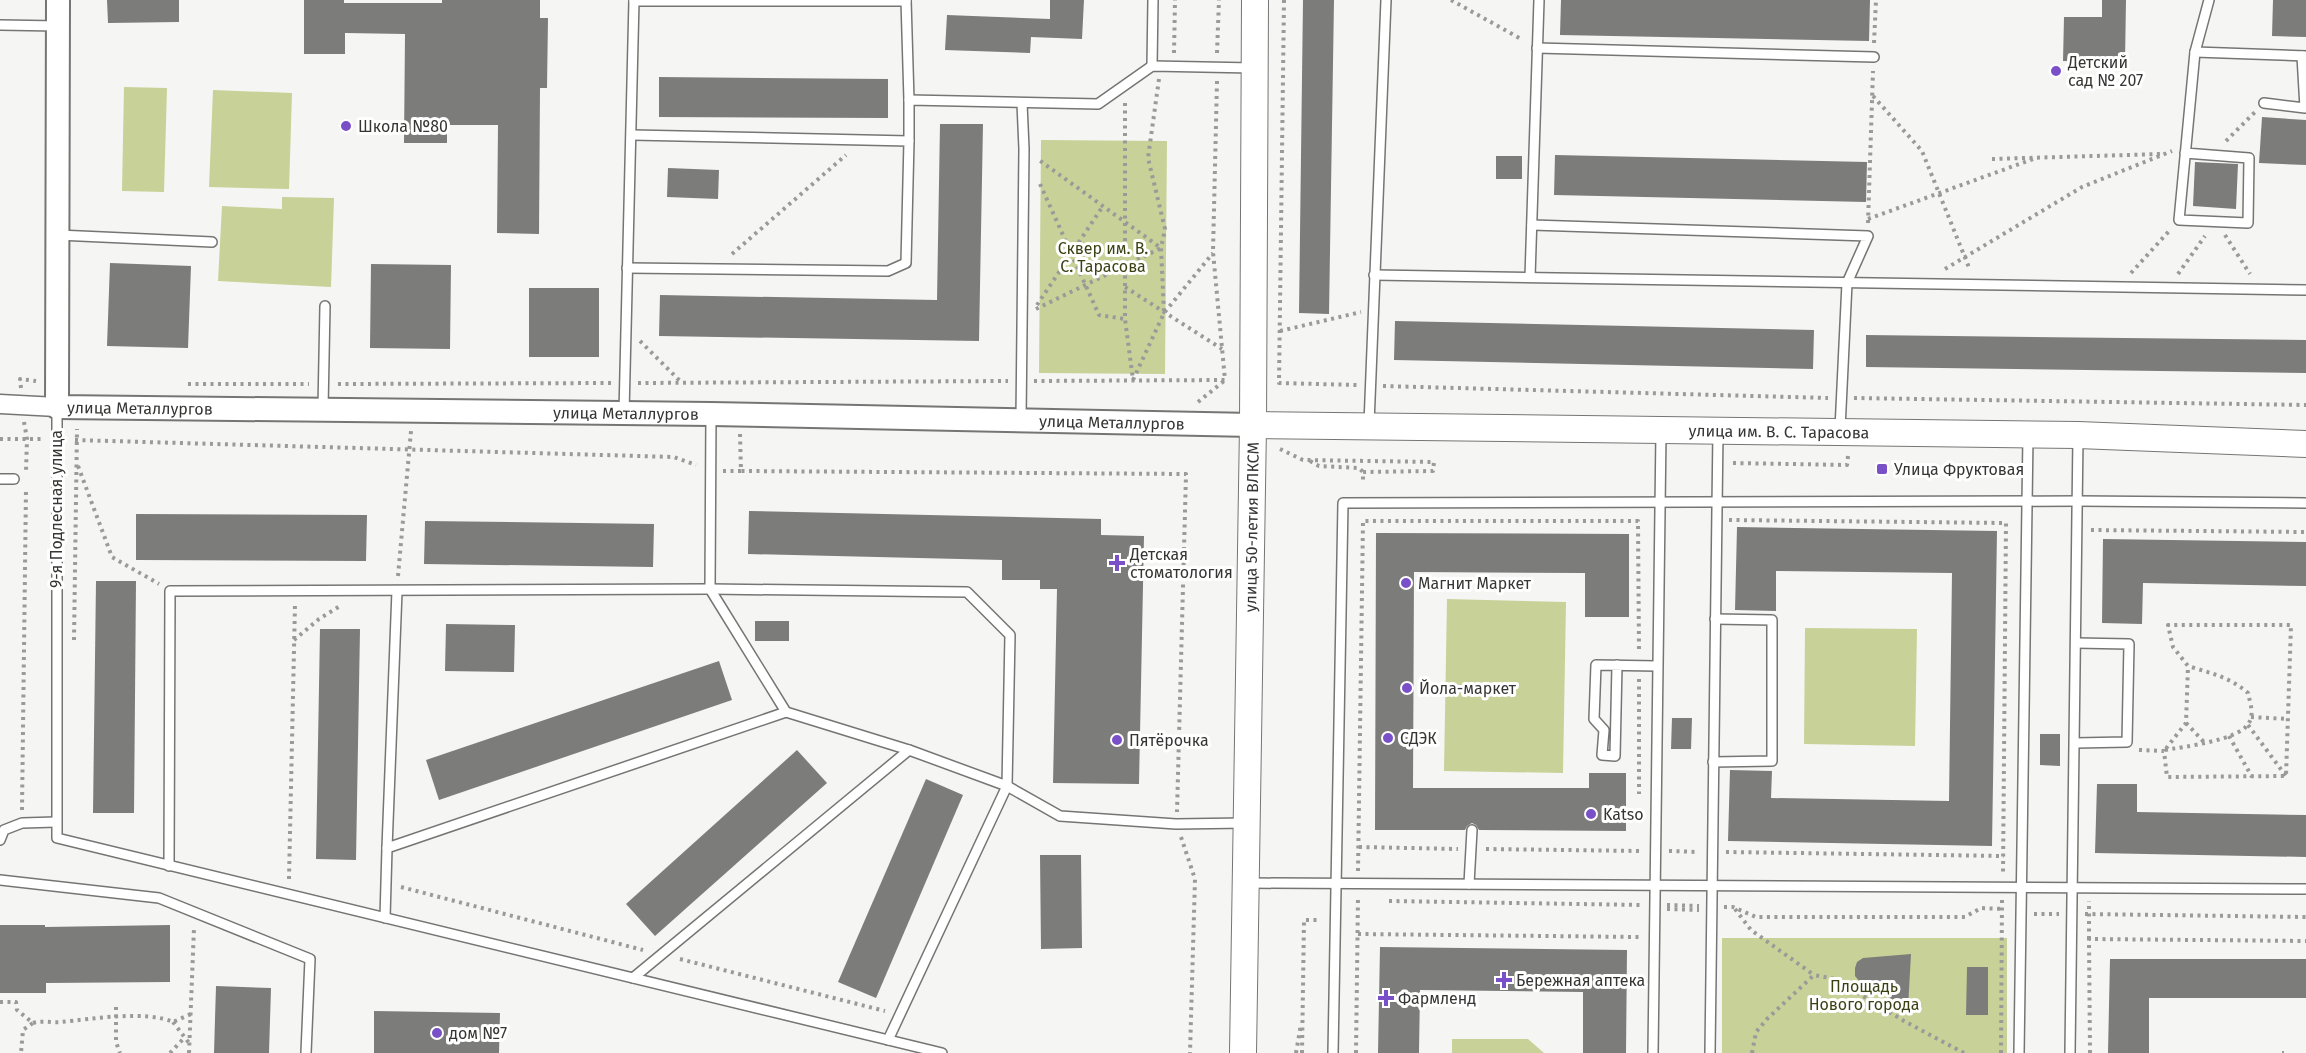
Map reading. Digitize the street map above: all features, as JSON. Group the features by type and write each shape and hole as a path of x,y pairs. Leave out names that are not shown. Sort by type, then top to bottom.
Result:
{"main road":[{"name":"улица 50-летия ВЛКСМ","path":"1243,1053 1253,424 1255,0"},
{"name":"улица им. В. С. Тарасова","path":"1253,424 2028,434 2306,444"}],"street":[{"name":"9-я Подлесная улица","path":"58,0 58,235 64,400"},
{"name":"улица Металлургов","path":"0,404 21,405 64,400 323,411 740,414 1253,424"}],"lane":[{"path":"624,414 627,268 632,135 634,0 906,1 909,141 906,263 888,271 627,268"},
{"path":"1153,0 1156,66"},
{"path":"1369,426 1386,0"},
{"path":"1530,277 1539,0"},
{"path":"2186,149 2212,155 2249,158 2248,223 2179,220 2195,52 2209,0"},
{"path":"0,25 58,26"},
{"path":"1537,48 1874,57"},
{"path":"2195,52 2304,56 2305,108 2264,103"},
{"path":"909,99 1022,104 1098,104 1125,84 1156,66 1255,68"},
{"path":"1021,419 1024,149 1022,104"},
{"path":"632,135 909,141"},
{"path":"1532,225 1868,236 1847,283 1841,398 1845,432"},
{"path":"58,235 212,242"},
{"path":"1374,275 2306,290"},
{"path":"323,411 325,306"},
{"name":"9-я Подлесная улица","path":"64,400 57,439 57,838 169,866"},
{"path":"711,414 710,589 786,711"},
{"path":"1653,1053 1661,429"},
{"path":"1710,1053 1716,909 1712,885 1712,852 1715,619 1721,503 1718,430"},
{"path":"2019,1053 2028,434"},
{"path":"2070,1053 2078,435"},
{"path":"0,479 14,479"},
{"path":"1333,1053 1343,503 2078,501 2306,503"},
{"path":"888,1040 1007,786 1010,634 967,592 710,589 170,591 169,866 385,918 633,978 888,1040 942,1053"},
{"path":"385,918 397,591"},
{"path":"1713,762 1772,761 1772,620 1715,619"},
{"path":"2074,743 2127,742 2129,644 2076,643"},
{"path":"1617,665 1615,756 1602,755 1604,730 1594,719 1596,665 1617,665 1639,665 1658,666"},
{"path":"387,848 786,711 909,750 1007,786 1060,816 1176,824 1248,823"},
{"path":"633,978 909,750"},
{"path":"0,840 4,830 22,823 56,822"},
{"path":"1469,884 1472,830"},
{"path":"0,880 159,898 309,959 306,1053"},
{"path":"1246,883 2306,889"}],"path":[{"path":"1164,313 1161,248 1166,230 1148,158 1156,66 1174,56 1175,0"},
{"path":"1189,409 1225,380 1213,252 1219,0"},
{"path":"1284,0 1279,383 1841,398 2306,405"},
{"path":"1451,0 1537,48"},
{"path":"1868,236 1876,0"},
{"path":"1125,84 1125,320 1133,380 1164,313 1213,252"},
{"path":"1873,95 1922,151 1966,256 1975,285"},
{"path":"2212,155 2264,103"},
{"path":"715,269 863,140"},
{"path":"1024,149 1161,248"},
{"path":"1024,149 1098,315 1125,320"},
{"path":"1919,284 2082,187 2165,154 2186,149"},
{"path":"1992,159 2165,154 2186,149"},
{"path":"1868,219 2036,158"},
{"path":"1034,310 1103,206"},
{"path":"2118,287 2179,220"},
{"path":"2167,288 2216,222 2261,290"},
{"path":"1021,316 1161,248"},
{"path":"1125,287 1222,350"},
{"path":"1280,331 1373,309"},
{"path":"626,327 682,382"},
{"path":"26,475 27,439 21,405 20,379 64,400 76,440 74,640"},
{"path":"397,591 413,412"},
{"path":"740,414 741,471 1186,474 1176,824 1195,879 1190,1053"},
{"path":"1726,463 1847,465 1845,432"},
{"path":"0,440 57,439 674,457 711,471"},
{"path":"1280,449 1319,466 1359,468 1363,471 1433,471 1434,462 1307,460"},
{"path":"76,463 112,557 170,591"},
{"path":"1363,471 1363,480"},
{"path":"22,823 26,487"},
{"path":"1721,503 1726,520 2006,523 2001,1053"},
{"path":"1356,1053 1363,521 1638,521 1639,804"},
{"path":"288,895 295,591"},
{"path":"294,640 319,619 364,591"},
{"path":"2131,750 2164,751 2221,740 2248,725 2251,717 2248,693 2226,677 2188,666 2173,647 2168,625 2291,625 2286,777"},
{"path":"2188,666 2186,723 2164,751 2167,777 2286,777"},
{"path":"2251,717 2288,719"},
{"path":"2186,723 2205,742"},
{"path":"2248,725 2286,777"},
{"path":"2229,736 2252,777"},
{"path":"1639,839 1639,885"},
{"path":"1359,847 2004,856"},
{"path":"1358,900 1369,901"},
{"path":"1381,901 1716,909 1733,907 1756,917 1965,917 1982,908 2002,909 2021,914 2306,918"},
{"path":"1639,910 1654,907"},
{"path":"1733,907 1751,930 1814,975 1835,980 1964,1053"},
{"path":"189,1053 195,912"},
{"path":"1302,1053 1305,920 1358,920"},
{"path":"1358,934 1639,937"},
{"path":"2090,1053 2089,939 2306,941"},
{"path":"1752,1053 1756,1032 1814,975"},
{"path":"0,1002 16,1002 16,1010 33,1023"},
{"path":"116,1007 116,1042 120,1053"},
{"path":"1296,1053 1304,1007"},
{"path":"173,1022 190,1014"},
{"path":"21,1053 23,1030 33,1023 40,1021 58,1023 86,1018 163,1017 173,1022 190,1043"},
{"path":"170,1053 185,1037"}],"green space":[{"path":"124,87 167,88 164,192 122,191"},
{"path":"213,90 292,93 289,189 209,187"},
{"name":"Сквер им. В. С. Тарасова","path":"1041,140 1167,141 1165,374 1039,373"},
{"path":"282,197 334,198 331,287 218,281 222,206 282,209"},
{"path":"1447,599 1566,602 1563,773 1444,771"},
{"path":"1805,628 1917,629 1915,746 1804,744"},
{"name":"Площадь Нового города","path":"1722,938 2007,938 2007,1053 1722,1053"},
{"path":"1452,1039 1528,1039 1544,1053 1452,1053"}],"building":[{"path":"107,0 179,0 179,22 108,23"},
{"path":"304,0 344,0 344,3 442,3 442,0 540,0 540,18 548,18 547,88 540,88 539,234 497,233 498,125 447,125 447,143 404,143 405,34 345,33 345,54 304,54"},
{"path":"1050,0 1084,0 1082,39 1031,37 1030,53 945,50 947,15 1050,19"},
{"path":"1303,0 1334,0 1329,314 1299,313"},
{"path":"1561,0 1870,0 1869,41 1560,35"},
{"path":"2102,0 2126,0 2125,62 2063,61 2064,17 2102,17"},
{"path":"2273,0 2306,0 2306,37 2272,36"},
{"path":"659,77 888,79 888,118 659,117"},
{"path":"2262,117 2306,120 2306,165 2259,163"},
{"path":"940,124 983,124 979,341 659,336 660,295 937,300"},
{"path":"1555,155 1867,162 1866,202 1554,195"},
{"path":"1496,156 1522,156 1522,179 1496,179"},
{"path":"2195,162 2238,164 2236,209 2193,206"},
{"path":"668,168 719,170 718,199 667,197"},
{"path":"110,263 191,266 188,348 107,346"},
{"path":"371,264 451,265 450,349 370,348"},
{"path":"529,288 599,288 599,357 529,357"},
{"path":"1395,321 1814,330 1813,369 1394,360"},
{"path":"1866,335 2306,340 2306,373 1866,367"},
{"path":"749,511 1101,519 1101,535 1144,536 1139,784 1053,783 1057,589 1040,589 1040,580 1002,580 1002,560 748,554"},
{"path":"136,514 367,515 366,561 136,560"},
{"path":"425,521 654,524 653,567 424,564"},
{"path":"1737,527 1997,531 1992,846 1728,841 1730,770 1772,771 1771,798 1949,801 1952,573 1776,571 1776,611 1735,610"},
{"path":"1376,533 1629,534 1629,617 1585,617 1585,573 1414,572 1413,788 1589,788 1589,773 1626,773 1626,831 1479,830 1472,823 1465,830 1375,830"},
{"path":"2103,539 2306,542 2306,586 2143,583 2142,624 2102,623"},
{"path":"96,581 136,581 134,813 93,813"},
{"path":"755,621 789,621 789,641 755,641"},
{"path":"446,624 515,625 514,672 445,671"},
{"path":"320,629 360,629 356,860 316,859"},
{"path":"719,661 732,700 439,800 426,760"},
{"path":"1672,718 1692,718 1691,749 1671,749"},
{"path":"2040,734 2060,734 2060,766 2040,765"},
{"path":"797,750 827,783 655,936 626,904"},
{"path":"926,779 963,795 876,998 838,982"},
{"path":"2097,784 2137,784 2137,812 2306,815 2306,857 2095,853"},
{"path":"1040,855 1081,855 1082,948 1041,949"},
{"path":"0,925 45,925 45,927 170,925 170,982 46,983 46,993 0,993"},
{"path":"1380,947 1627,950 1626,1053 1583,1053 1583,992 1420,990 1419,1053 1378,1053"},
{"path":"1911,954 1908,1008 1860,982 1855,976 1857,962 1863,958"},
{"path":"2110,959 2306,959 2306,998 2149,998 2149,1053 2108,1053"},
{"path":"1967,967 1988,967 1988,1015 1966,1015"},
{"path":"216,986 271,988 269,1053 214,1053"},
{"name":"дом №7","path":"374,1011 500,1013 499,1053 374,1053"}],"place":[{"name":"Детский сад № 207","path":"2056,71"},
{"name":"Школа №80","path":"346,126"},
{"name":"Улица Фруктовая","path":"1882,469"},
{"name":"Детская стоматология","path":"1117,563"},
{"name":"Магнит Маркет","path":"1406,583"},
{"name":"Йола-маркет","path":"1407,688"},
{"name":"СДЭК","path":"1388,738"},
{"name":"Пятёрочка","path":"1117,740"},
{"name":"Katso","path":"1591,814"},
{"name":"Бережная аптека","path":"1504,980"},
{"name":"Фармленд","path":"1386,998"},
{"name":"дом №7","path":"437,1033"}]}
